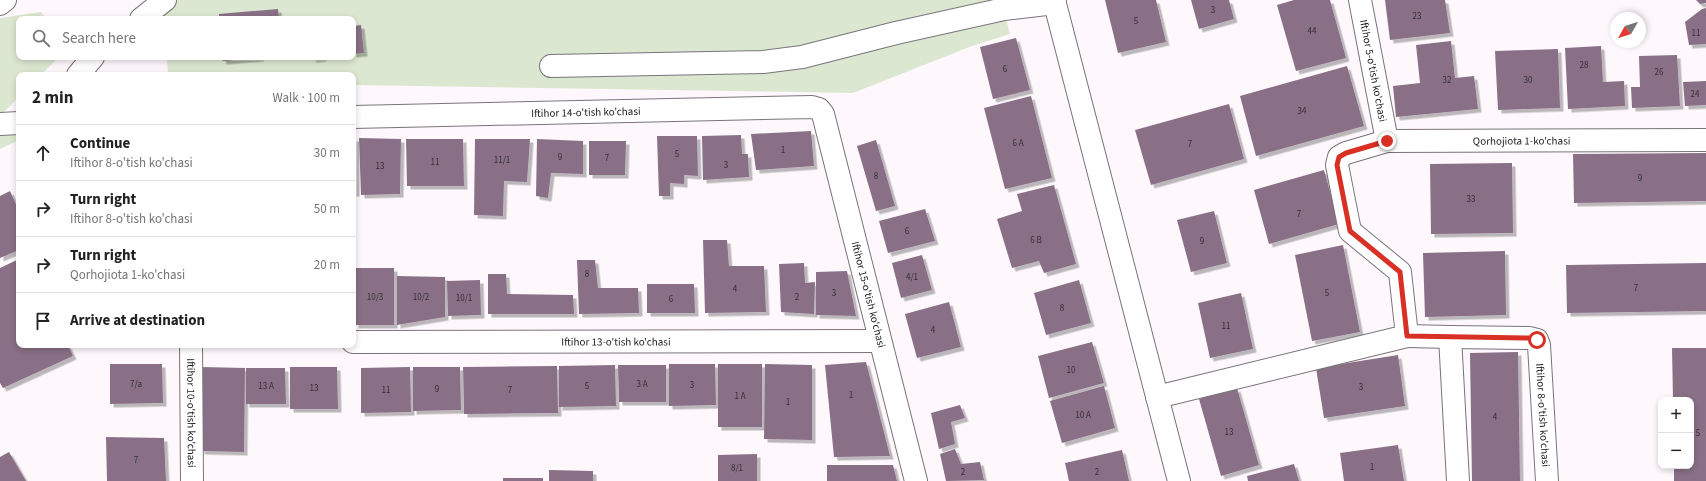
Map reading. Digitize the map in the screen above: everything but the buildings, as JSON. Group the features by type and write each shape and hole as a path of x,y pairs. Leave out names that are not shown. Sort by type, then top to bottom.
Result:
{"street":[{"path":"0,4 5,0"},
{"path":"145,16 166,0"},
{"name":"Iftihor 5-o'tish ko'chasi","path":"1360,0 1387,141"},
{"path":"551,66 762,62 802,57 896,32 1004,9 1055,1 1179,481"},
{"path":"80,72 90,60"},
{"name":"Iftihor 14-o'tish ko'chasi","path":"356,117 812,107 819,109"},
{"name":"Iftihor 15-o'tish ko'chasi","path":"819,109 823,114 879,341 916,481"},
{"path":"0,124 16,123"},
{"name":"Qorhojiota 1-ko'chasi","path":"1407,336 1400,272 1350,231 1337,165 1339,157 1346,153 1387,141 1706,140"},
{"name":"Iftihor 8-o'tish ko'chasi","path":"1157,397 1407,336 1529,338 1537,340 1539,345 1547,481"},
{"path":"1450,337 1458,481"},
{"name":"Iftihor 13-o'tish ko'chasi","path":"356,342 879,341"},
{"name":"Iftihor 10-o'tish ko'chasi","path":"191,348 192,481"}],"green space":[{"path":"164,0 1001,0 1010,34 972,46 853,93 356,85 356,72 168,72 167,60 356,60 356,16 165,16"},
{"path":"41,12 44,16 16,16 16,60 56,60 44,72 16,72 16,100 2,114 16,135 16,141 0,149 0,18"}],"route":[{"path":"1387,141 1346,153 1339,157 1337,165 1350,231 1400,272 1402,277 1407,336 1529,338 1537,340"}]}
